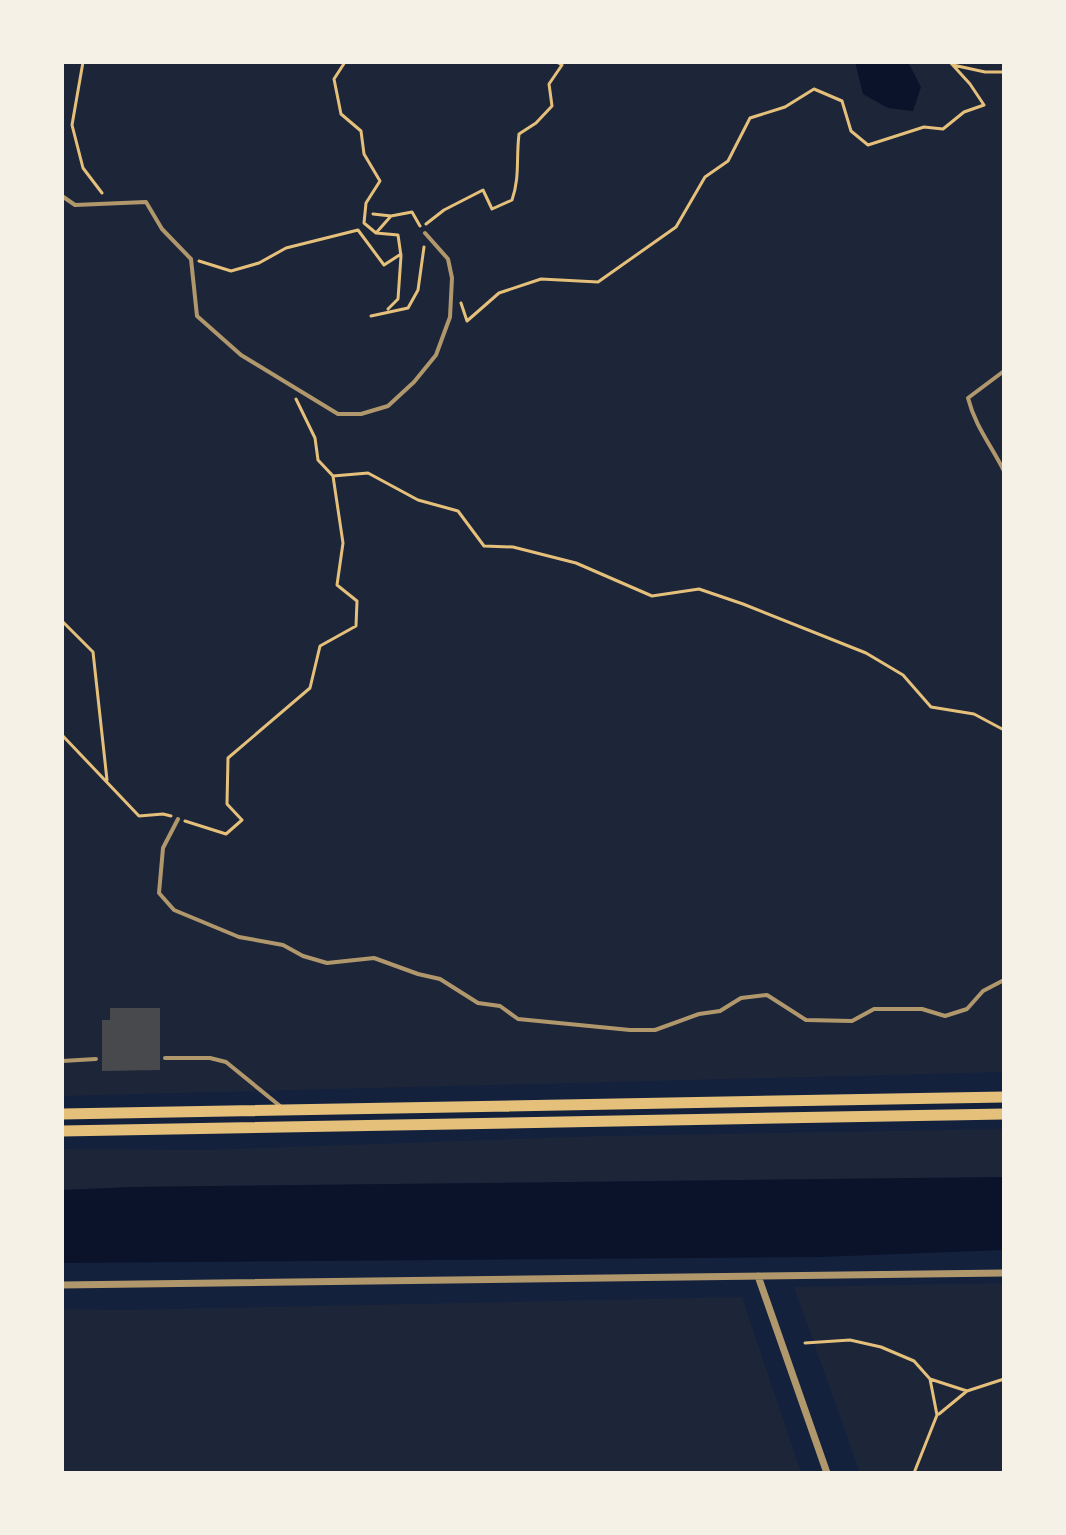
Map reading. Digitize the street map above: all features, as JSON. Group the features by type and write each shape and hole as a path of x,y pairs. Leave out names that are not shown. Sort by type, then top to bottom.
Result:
{"main road":[{"path":"62,1114 1004,1097"},
{"path":"62,1131 1004,1114"}],"street":[{"path":"62,1285 1004,1273"},
{"path":"758,1276 827,1473"}],"lane":[{"path":"62,196 75,205 146,202 162,229 191,259 197,316 241,355 338,414 361,414 388,406 414,382 436,355 450,317 452,278 448,259 425,233"},
{"path":"1004,371 968,398 974,422 988,440 1004,471"},
{"path":"178,819 163,848 159,893 174,910 239,937 283,945 303,956 327,963 374,958 440,979 478,1003 500,1006 518,1019 655,1030 699,1014 720,1011 741,998 767,995 806,1020 852,1021 874,1009 922,1009 945,1016 967,1009 983,991 1004,980"},
{"path":"165,1058 210,1058 226,1062 285,1110"},
{"path":"62,1061 96,1059"}],"path":[{"path":"83,62 72,125 83,168 109,203"},
{"path":"345,62 334,79 341,114 361,131 364,154 380,181 366,203 364,223 376,233 398,235 401,254 398,299 386,311"},
{"path":"371,316 408,308 418,290 425,225 444,210 483,190 492,209 512,200 519,179 516,159 519,134 536,123 552,106 549,84 562,65 557,62"},
{"path":"951,63 985,72 1004,72"},
{"path":"452,278 467,321 499,293 541,279 598,282 676,227 705,177 728,161 750,118 785,107 814,89 842,101 851,131 868,145 924,127 943,129 964,112 984,105 951,63"},
{"path":"373,214 391,216 412,212 425,233"},
{"path":"376,233 391,216"},
{"path":"191,259 231,271 259,263 286,248 358,230 384,265 401,254"},
{"path":"62,735 139,816 163,814 226,834 242,820 227,804 228,758 310,688 320,646 356,626 357,601 337,585 343,543 333,476 318,460 315,438 289,384"},
{"path":"333,476 368,473 418,500 458,511 484,546 513,547 576,563 652,596 699,589 743,604 866,653 903,675 931,707 974,714 1004,730"},
{"path":"62,621 93,652 107,782"},
{"path":"805,1343 850,1340 881,1347 914,1361 930,1379 967,1391"},
{"path":"930,1379 937,1415"},
{"path":"914,1473 937,1415 967,1391 1004,1379"}],"shaded area":[{"path":"62,62 1004,62 1004,1072 62,1096"},
{"path":"855,62 908,62 921,87 913,111 888,108 863,94"},
{"path":"1004,1129 1004,1177 62,1190 62,1149 207,1150 600,1136"},
{"path":"1004,1177 1004,1250 820,1257 62,1263 62,1190"},
{"path":"1004,1283 1004,1473 860,1473 794,1287"},
{"path":"742,1297 801,1473 62,1473 62,1309"}],"building":[{"path":"110,1008 160,1008 160,1070 102,1071 102,1020 110,1020"}]}
